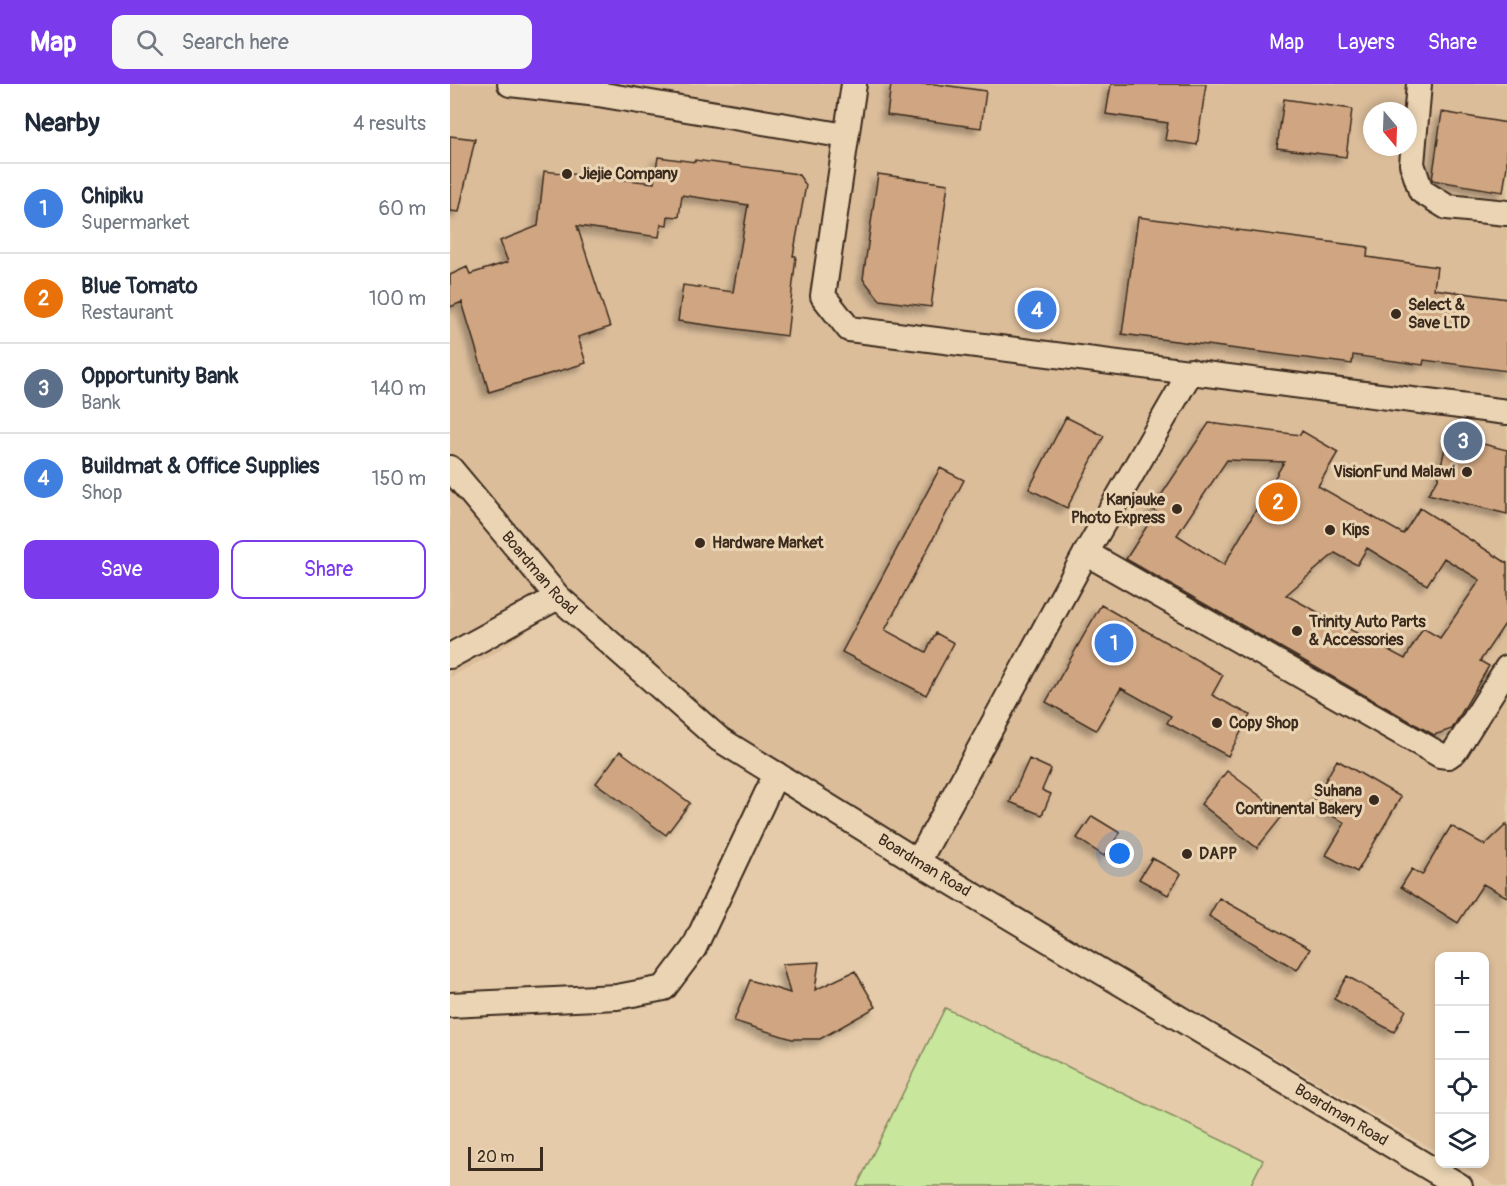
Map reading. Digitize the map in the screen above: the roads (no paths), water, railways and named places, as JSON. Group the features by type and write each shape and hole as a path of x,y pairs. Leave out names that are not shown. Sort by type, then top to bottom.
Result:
{"street":[{"path":"510,84 598,94 846,136"},
{"path":"854,84 823,296 849,329 1507,412"},
{"path":"1419,84 1412,164 1421,191 1447,207 1507,213"},
{"path":"918,862 1086,553 1191,371"},
{"name":"Boardman Road","path":"450,468 558,597 720,739 918,862 1460,1186"},
{"path":"1086,553 1440,755 1448,756 1455,751 1507,668"},
{"path":"450,656 558,597"},
{"path":"450,1005 616,998 664,988 694,948 776,774"}],"place":[{"name":"Jiejie Company","path":"567,174"},
{"name":"Buildmat & Office Supplies","path":"1037,310"},
{"name":"Select & Save LTD","path":"1396,314"},
{"name":"Opportunity Bank","path":"1463,441"},
{"name":"VisionFund Malawi","path":"1467,472"},
{"name":"Blue Tomato","path":"1278,502"},
{"name":"Kanjauke Photo Express","path":"1177,509"},
{"name":"Kips","path":"1330,530"},
{"name":"Hardware Market","path":"700,543"},
{"name":"Trinity Auto Parts & Accessories","path":"1297,631"},
{"name":"Chipiku","path":"1114,643"},
{"name":"Copy Shop","path":"1217,723"},
{"name":"Suhana Continental Bakery","path":"1374,800"},
{"name":"DAPP","path":"1187,854"}]}
